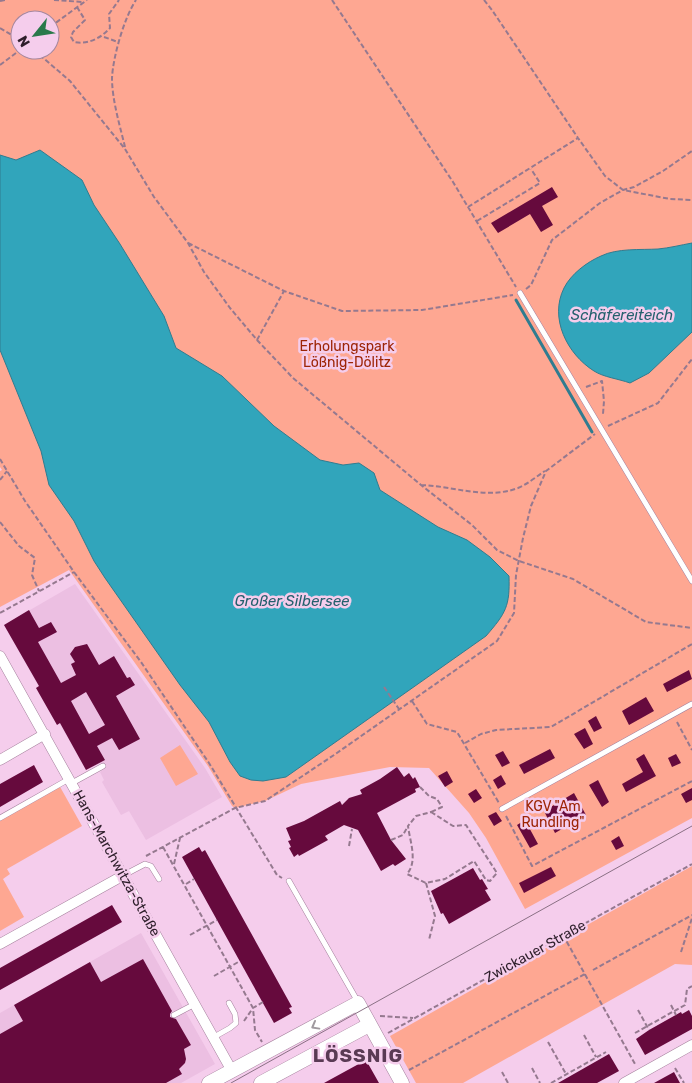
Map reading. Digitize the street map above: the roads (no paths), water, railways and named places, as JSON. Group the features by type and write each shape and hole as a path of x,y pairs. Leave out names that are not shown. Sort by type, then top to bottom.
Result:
{"main road":[{"path":"364,1014 400,1080"},
{"path":"209,1083 232,1071 364,1014"},
{"path":"261,1083 364,1014"}],"street":[{"name":"Hans-Marchwitza-Straße","path":"0,656 232,1071"},
{"path":"0,760 45,734"},
{"path":"0,944 124,875"},
{"path":"624,1083 692,1045"}],"lane":[{"path":"520,293 600,430 692,581"},
{"path":"502,808 692,704"},
{"path":"0,818 103,766"},
{"path":"124,875 145,864 152,866 159,879"},
{"path":"289,880 364,1014"},
{"path":"174,1015 195,1003"},
{"path":"214,1037 236,1023 235,1014 229,1003"}],"water":[{"name":"Großer Silbersee","path":"40,150 82,180 94,205 164,316 176,348 222,376 274,426 320,460 343,465 359,463 374,473 380,490 438,527 467,540 490,557 509,576 509,595 505,609 486,636 286,777 263,781 251,780 240,776 230,762 209,722 180,685 105,578 94,561 74,521 49,485 41,451 0,350 0,155 16,160"},
{"name":"Schäfereiteich","path":"692,243 692,332 649,373 630,383 602,375 584,364 569,345 560,323 560,299 564,288 575,273 607,253 662,249"}],"waterway":[{"path":"516,300 592,432"}],"tram line":[{"path":"231,1083 692,826"}],"district":[{"name":"LÖSSNIG","path":"358,1055"}],"park label":[{"name":"Erholungspark Lößnig-Dölitz","path":"347,354"},
{"name":"KGV \"Am Rundling\"","path":"553,814"}]}
